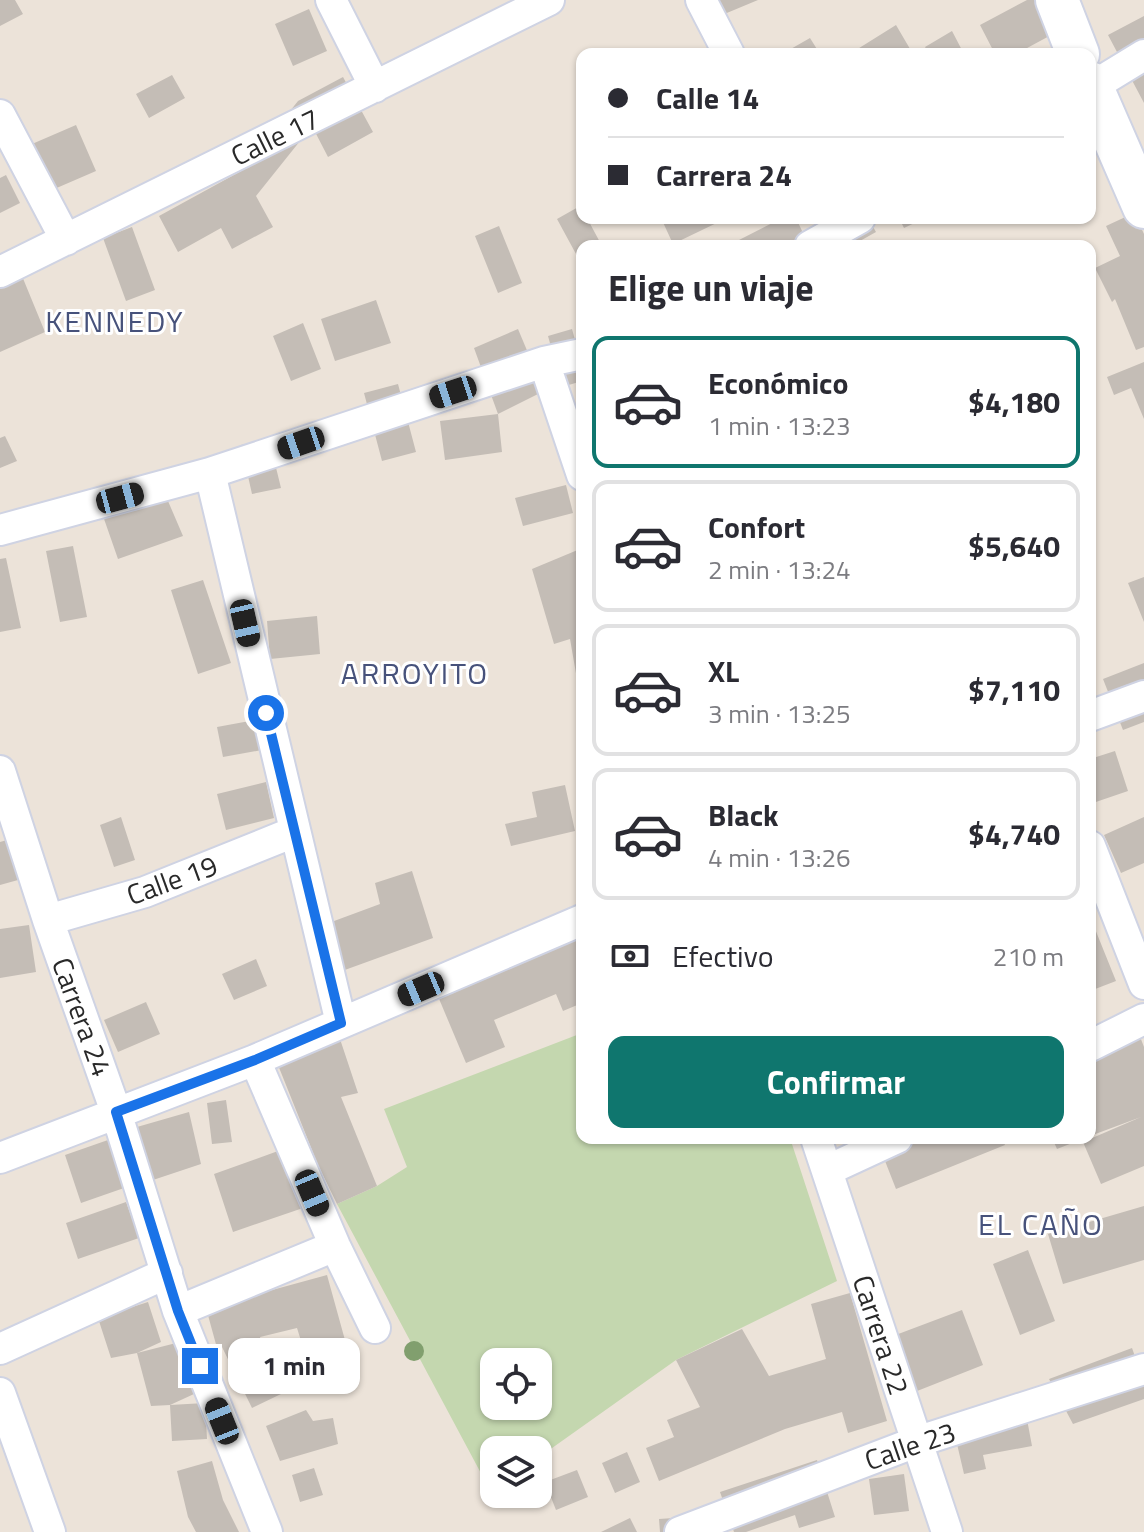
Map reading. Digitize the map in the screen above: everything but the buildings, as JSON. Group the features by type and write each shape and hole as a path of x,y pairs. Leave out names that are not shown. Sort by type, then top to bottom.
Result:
{"street":[{"path":"331,0 375,87"},
{"name":"Calle 17","path":"0,272 549,0"},
{"path":"701,0 726,48"},
{"path":"1057,0 1075,48"},
{"path":"1096,74 1144,55"},
{"path":"1096,98 1144,207"},
{"path":"0,115 66,240"},
{"path":"820,237 847,224"},
{"path":"0,530 210,473 544,362 576,355"},
{"path":"544,362 576,457"},
{"path":"210,473 341,1023"},
{"path":"1096,714 1144,696"},
{"name":"Carrera 24","path":"0,771 48,920 116,1112 178,1311 267,1532"},
{"name":"Calle 19","path":"48,920 145,892 294,832"},
{"path":"1096,861 1144,984"},
{"path":"0,1158 255,1060 576,923"},
{"path":"1096,1043 1144,1019"},
{"path":"255,1060 335,1246 375,1328"},
{"name":"Carrera 22","path":"818,1144 947,1532"},
{"path":"828,1170 884,1144"},
{"path":"178,1311 335,1246"},
{"path":"0,1349 167,1273"},
{"name":"Calle 23","path":"680,1532 916,1442 1144,1369"},
{"path":"0,1393 50,1532"}],"green space":[{"path":"576,1035 576,1144 792,1144 837,1281 676,1360 552,1448 552,1436 480,1436 480,1471 337,1204 377,1186 407,1167 384,1109"}],"district":[{"name":"KENNEDY","path":"115,322"},
{"name":"ARROYITO","path":"415,674"},
{"name":"EL CAÑO","path":"1041,1225"}],"route":[{"path":"200,1366 178,1311 116,1112 255,1060 341,1023 266,713"}]}
